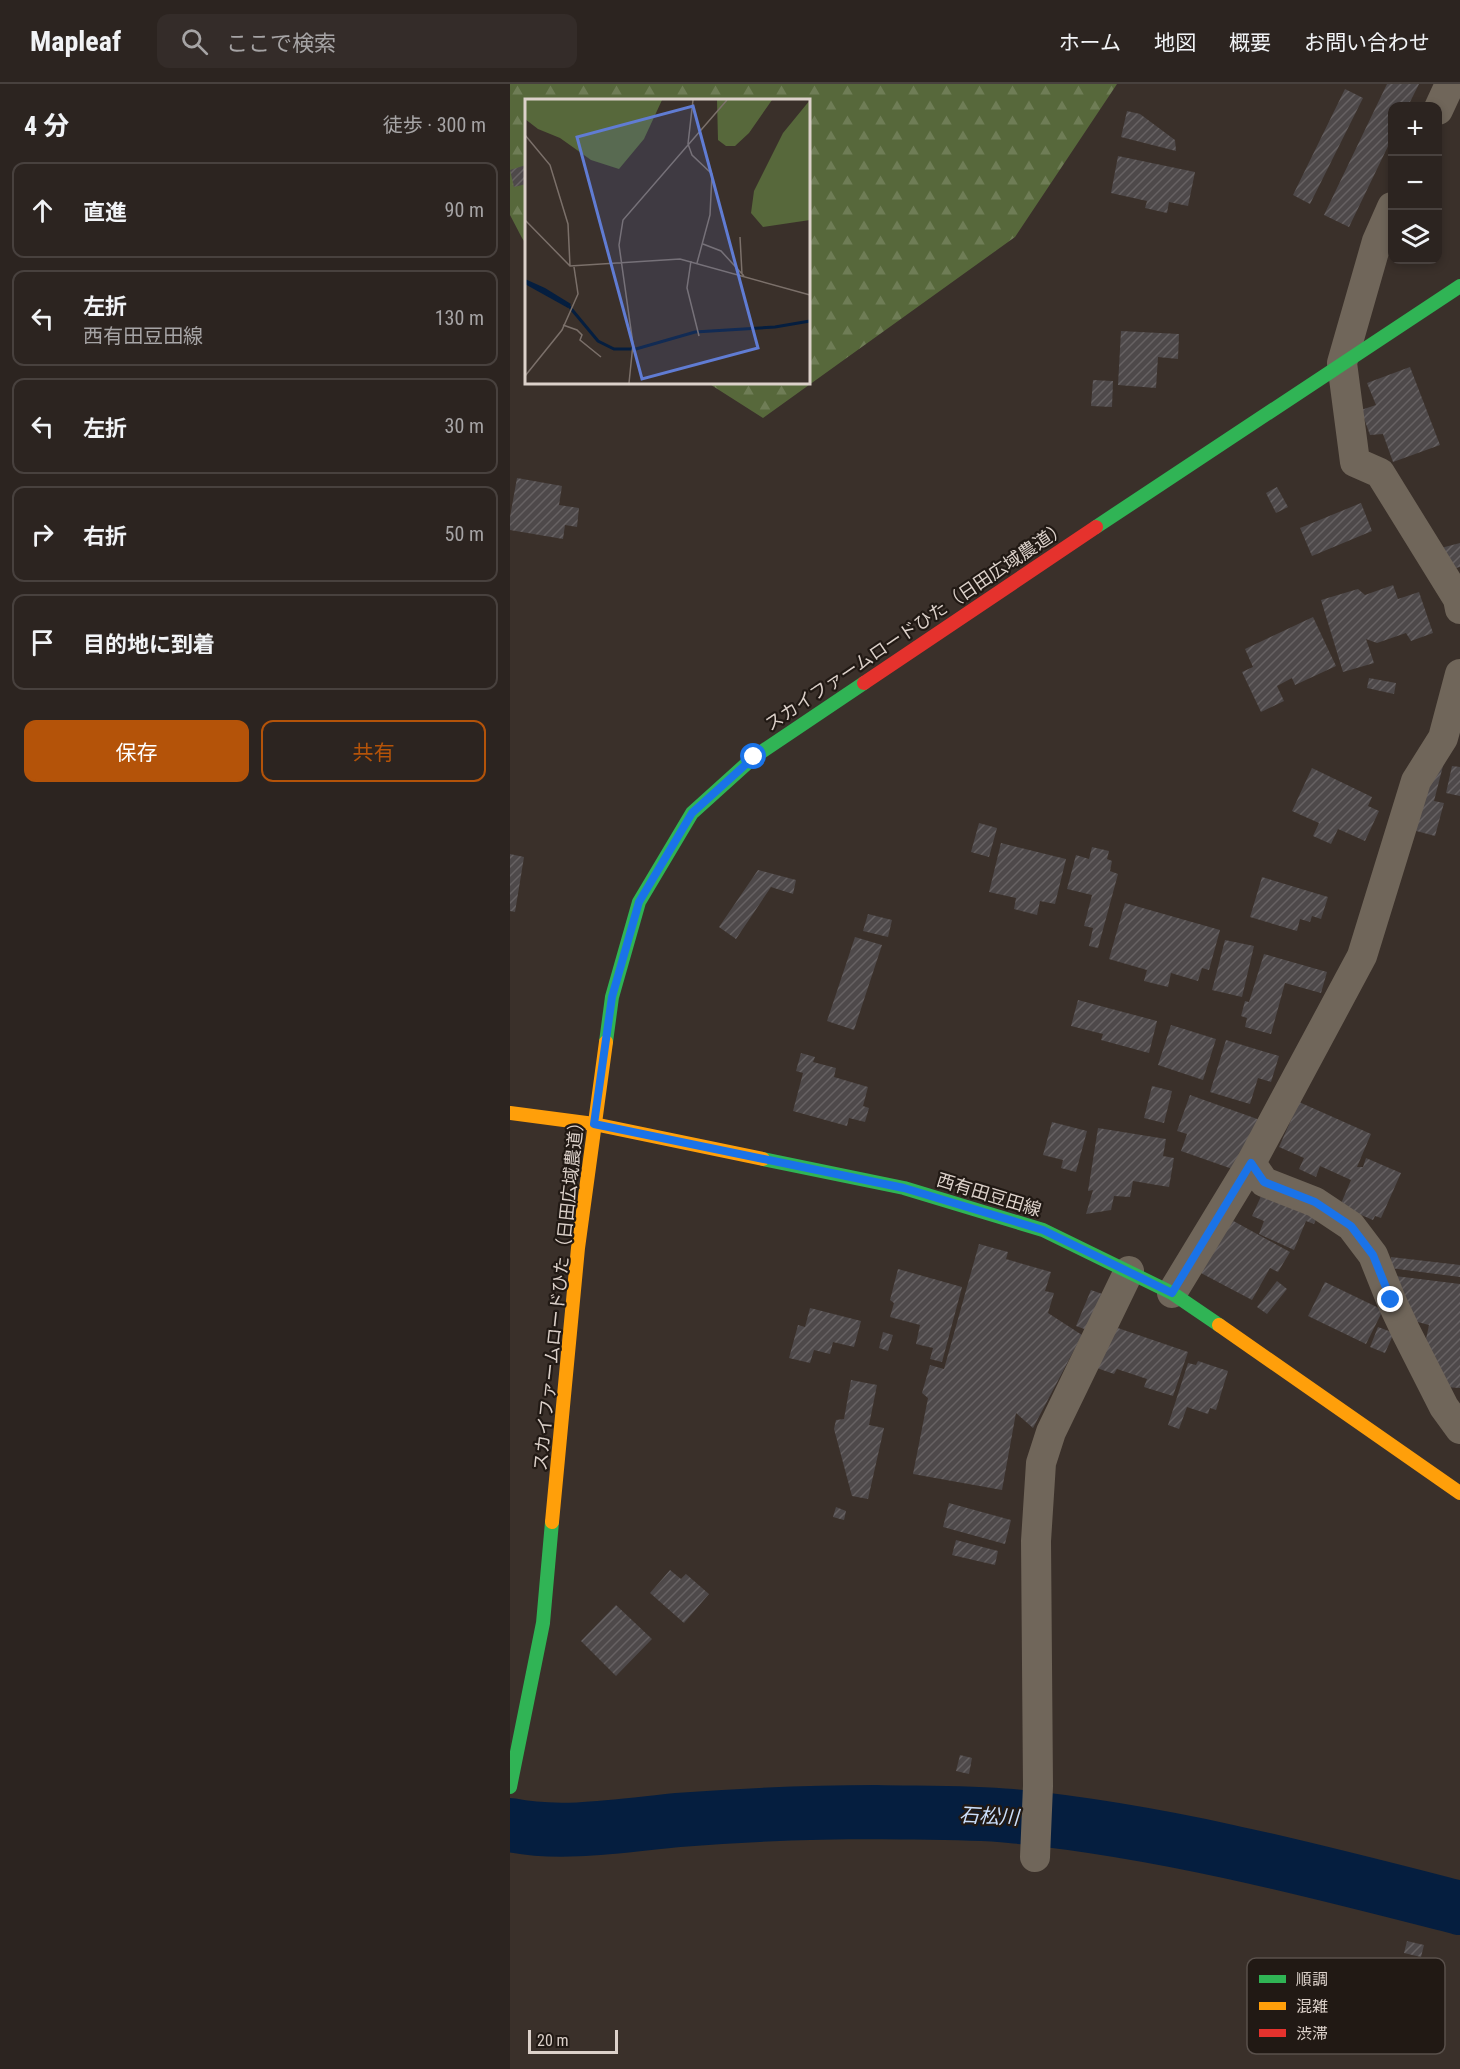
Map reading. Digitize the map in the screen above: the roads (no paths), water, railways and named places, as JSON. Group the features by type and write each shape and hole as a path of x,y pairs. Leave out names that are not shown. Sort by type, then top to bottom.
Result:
{"street":[{"path":"1441,102 1450,84"},
{"path":"1391,210 1377,241 1342,363 1355,462 1380,473 1458,599 1460,609"},
{"name":"スカイファームロードひた（日田広域農道）","path":"510,1786 543,1623 578,1248 612,997 639,902 692,813 754,757 1460,285"},
{"path":"1172,1293 1251,1163 1362,956 1416,781 1443,738 1460,674"},
{"name":"西有田豆田線","path":"510,1113 594,1124 904,1188 1043,1230 1172,1293 1460,1493"},
{"path":"1251,1163 1264,1182 1315,1202 1351,1226 1373,1255 1391,1300 1444,1407 1460,1430"},
{"path":"1035,1857 1038,1786 1036,1541 1041,1463 1051,1432 1130,1271"}],"waterway":[{"name":"石松川","path":"510,1825 572,1830 703,1818 876,1812 1011,1816 1125,1831 1237,1853 1460,1908"}]}
